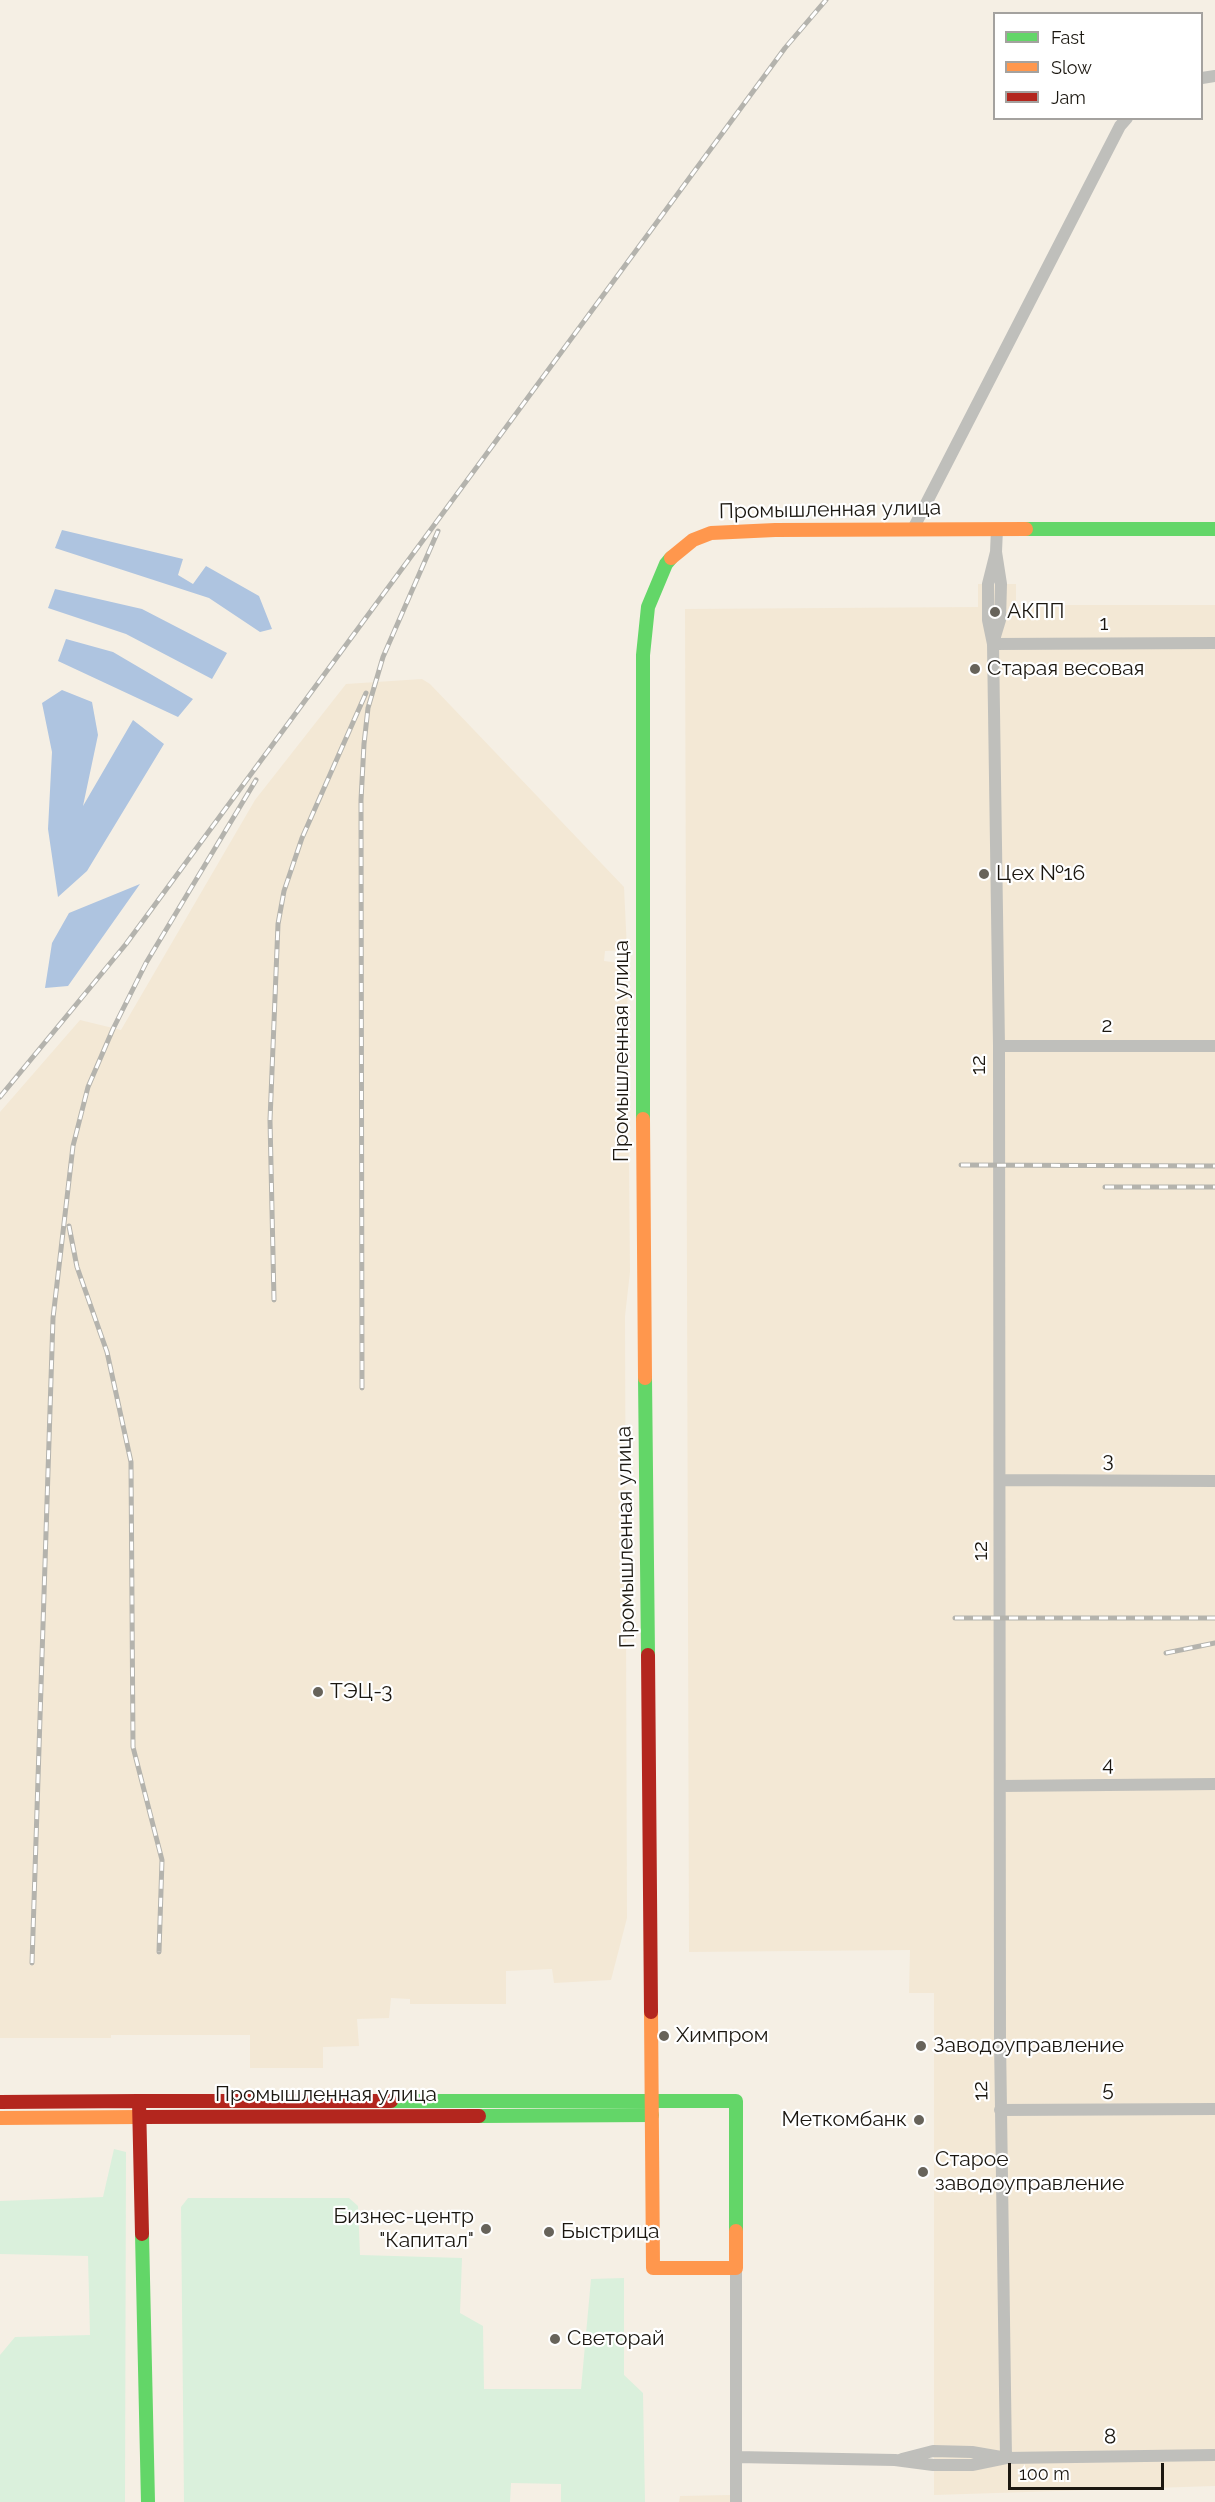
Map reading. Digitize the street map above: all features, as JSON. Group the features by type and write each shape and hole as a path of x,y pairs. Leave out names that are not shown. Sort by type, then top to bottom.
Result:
{"street":[{"path":"913,529 1095,174 1125,120"},
{"name":"12","path":"997,529 996,552 988,584 987,620 993,644 999,1046 1000,2110 1006,2458"},
{"name":"Промышленная улица","path":"736,2268 653,2268 641,960 644,631 648,607 666,564 678,550 693,540 711,533 739,530 1215,529"},
{"name":"1","path":"993,644 1215,644"},
{"name":"2","path":"999,1046 1215,1046"},
{"name":"3","path":"1001,1480 1215,1481"},
{"name":"4","path":"1000,1786 1215,1784"},
{"path":"139,2101 148,2502"},
{"path":"496,2101 496,2116"},
{"name":"Промышленная улица","path":"0,2102 496,2101 652,2108"},
{"name":"Промышленная улица","path":"0,2118 496,2116 736,2101 735,2502"},
{"name":"5","path":"1000,2110 1215,2109"},
{"name":"8","path":"736,2457 895,2460 933,2465 972,2465 1006,2458 1215,2455"}],"shaded area":[{"path":"978,584 1016,584 1016,605 1215,605 1215,2486 934,2495 934,1993 909,1993 910,1950 689,1952 685,609 978,607"},
{"path":"422,679 430,684 624,887 627,950 605,951 604,961 627,964 630,1272 625,1316 627,1918 611,1980 554,1983 552,1969 506,1971 506,2004 410,2004 410,1999 391,1998 389,2018 357,2019 359,2046 323,2047 323,2068 250,2068 250,2035 0,2038 0,1112 80,1020 121,1030 255,800 346,684"},
{"path":"730,2495 730,2502 679,2502 680,2496"}],"green space":[{"path":"114,2149 126,2152 125,2502 0,2502 0,2355 15,2337 90,2335 88,2256 0,2254 0,2201 103,2197"},
{"path":"188,2198 349,2198 358,2206 360,2255 462,2258 460,2313 483,2326 484,2389 581,2389 591,2279 624,2278 624,2375 643,2393 645,2502 561,2502 561,2484 511,2483 510,2502 184,2502 181,2207"}],"water":[{"path":"62,530 183,559 178,575 193,584 206,566 259,596 272,629 260,632 209,598 55,548"},
{"path":"55,589 142,609 227,653 212,679 126,634 48,608"},
{"path":"66,639 113,652 193,699 178,717 58,661"},
{"path":"62,690 92,702 98,735 83,806 133,720 164,744 87,871 58,897 48,829 52,752 42,703"},
{"path":"140,884 68,986 45,988 52,943 69,913"}],"railway":[{"path":"0,1097 126,944 785,48 826,0"},
{"path":"362,1388 361,800 364,744 368,708 383,657 438,531"},
{"path":"274,1300 270,1120 278,924 284,891 302,838 366,693"},
{"path":"32,1963 53,1318 73,1146 88,1087 113,1029 146,963 256,780"},
{"path":"961,1165 1215,1166"},
{"path":"1105,1187 1215,1187"},
{"path":"69,1226 77,1267 107,1352 131,1462 133,1747 162,1860 159,1952"},
{"path":"955,1618 1215,1618"},
{"path":"1166,1653 1215,1643"}],"traffic: fast":[{"path":"1026,529 1215,529"},
{"path":"643,1119 643,655 648,607 666,564 671,558"},
{"path":"645,1378 648,1655"},
{"path":"391,2101 736,2101 736,2231"},
{"path":"479,2116 652,2115"},
{"path":"142,2234 148,2502"}],"traffic: slow":[{"path":"671,558 693,540 711,533 775,530 1026,529"},
{"path":"643,1119 645,1378"},
{"path":"651,2012 653,2268 736,2268 736,2231"},
{"path":"0,2118 140,2117"}],"traffic: jam":[{"path":"648,1655 651,2012"},
{"path":"139,2101 391,2101"},
{"path":"0,2102 139,2101 142,2234"},
{"path":"140,2117 479,2116"}],"place":[{"name":"АКПП","path":"995,612"},
{"name":"Старая весовая","path":"975,669"},
{"name":"Цех №16","path":"984,874"},
{"name":"ТЭЦ-3","path":"318,1692"},
{"name":"Химпром","path":"664,2036"},
{"name":"Заводоуправление","path":"921,2046"},
{"name":"Меткомбанк","path":"919,2120"},
{"name":"Старое заводоуправление","path":"923,2172"},
{"name":"Бизнес-центр \"Капитал\"","path":"486,2229"},
{"name":"Быстрица","path":"549,2232"},
{"name":"Светорай","path":"555,2339"}]}
